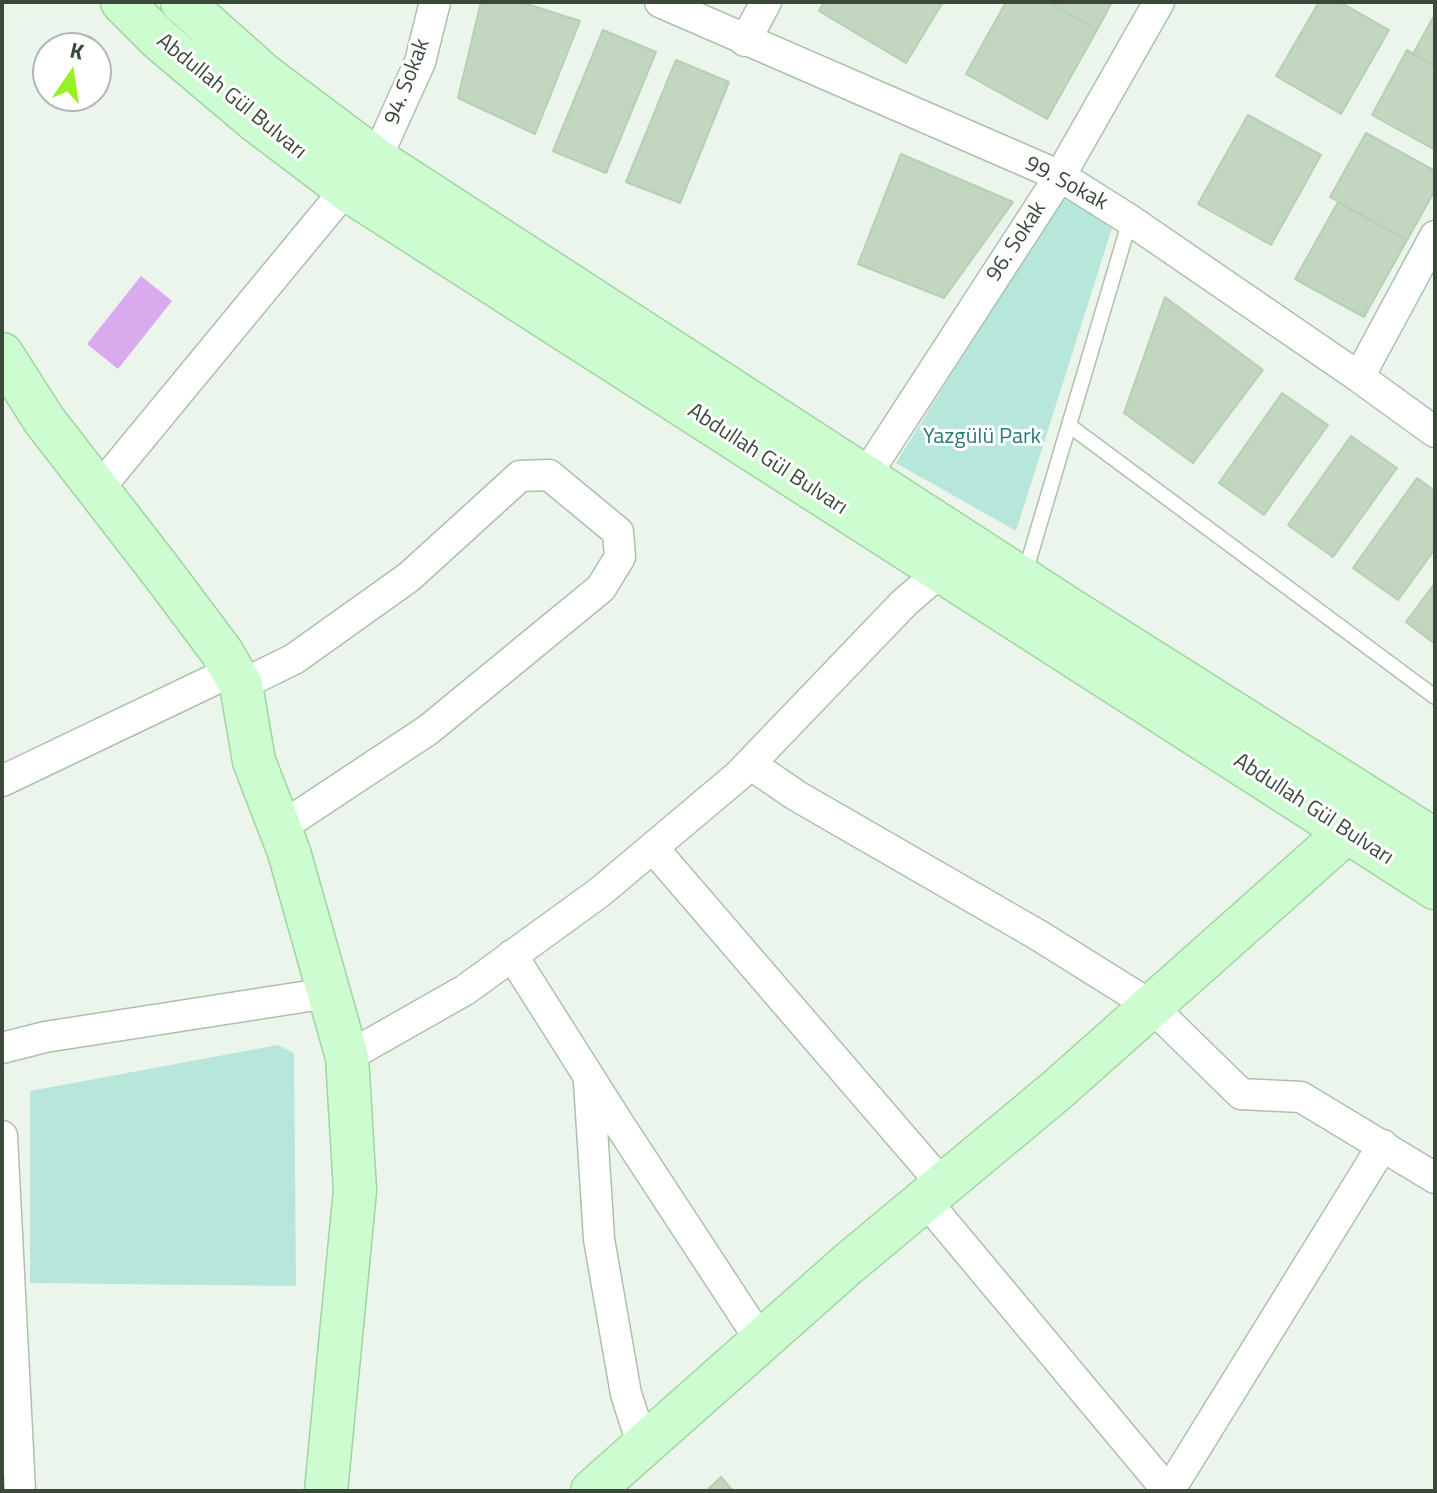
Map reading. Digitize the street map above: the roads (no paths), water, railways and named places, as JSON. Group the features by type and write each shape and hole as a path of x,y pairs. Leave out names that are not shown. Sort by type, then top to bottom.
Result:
{"main road":[{"name":"Abdullah Gül Bulvarı","path":"122,2 159,39 232,100 346,189 1435,888"},
{"name":"Abdullah Gül Bulvarı","path":"182,2 264,75 376,159 1068,608 1435,840"},
{"path":"2,354 44,420 161,571 236,678 254,761 280,828 347,1057 355,1190 326,1491"},
{"path":"592,1491 761,1341 1057,1090 1347,832"}],"street":[{"name":"94. Sokak","path":"376,159 420,62 435,2"},
{"name":"99. Sokak","path":"660,2 1060,176 1130,220 1435,432"},
{"path":"745,41 766,2"},
{"name":"96. Sokak","path":"866,475 1060,176 1159,2"},
{"path":"97,491 346,189"},
{"path":"1359,377 1435,236"},
{"path":"2,781 236,678 294,659 409,577 520,476 549,475 618,532 620,557 601,588 428,730 280,828"},
{"path":"347,1057 465,990 600,892 750,764 904,603 941,571"},
{"path":"750,764 797,796 1038,935 1150,1005 1241,1094 1301,1097 1435,1178"},
{"path":"653,848 934,1192 1168,1491 1383,1145"},
{"path":"512,955 761,1341"},
{"path":"2,1048 45,1037 328,993"},
{"path":"589,1077 599,1239 626,1394 643,1446"},
{"path":"2,1136 20,1491"}],"lane":[{"path":"1024,577 1130,220"},
{"path":"1070,426 1435,697"}],"park label":[{"name":"Yazgülü Park","path":"982,438"}]}
